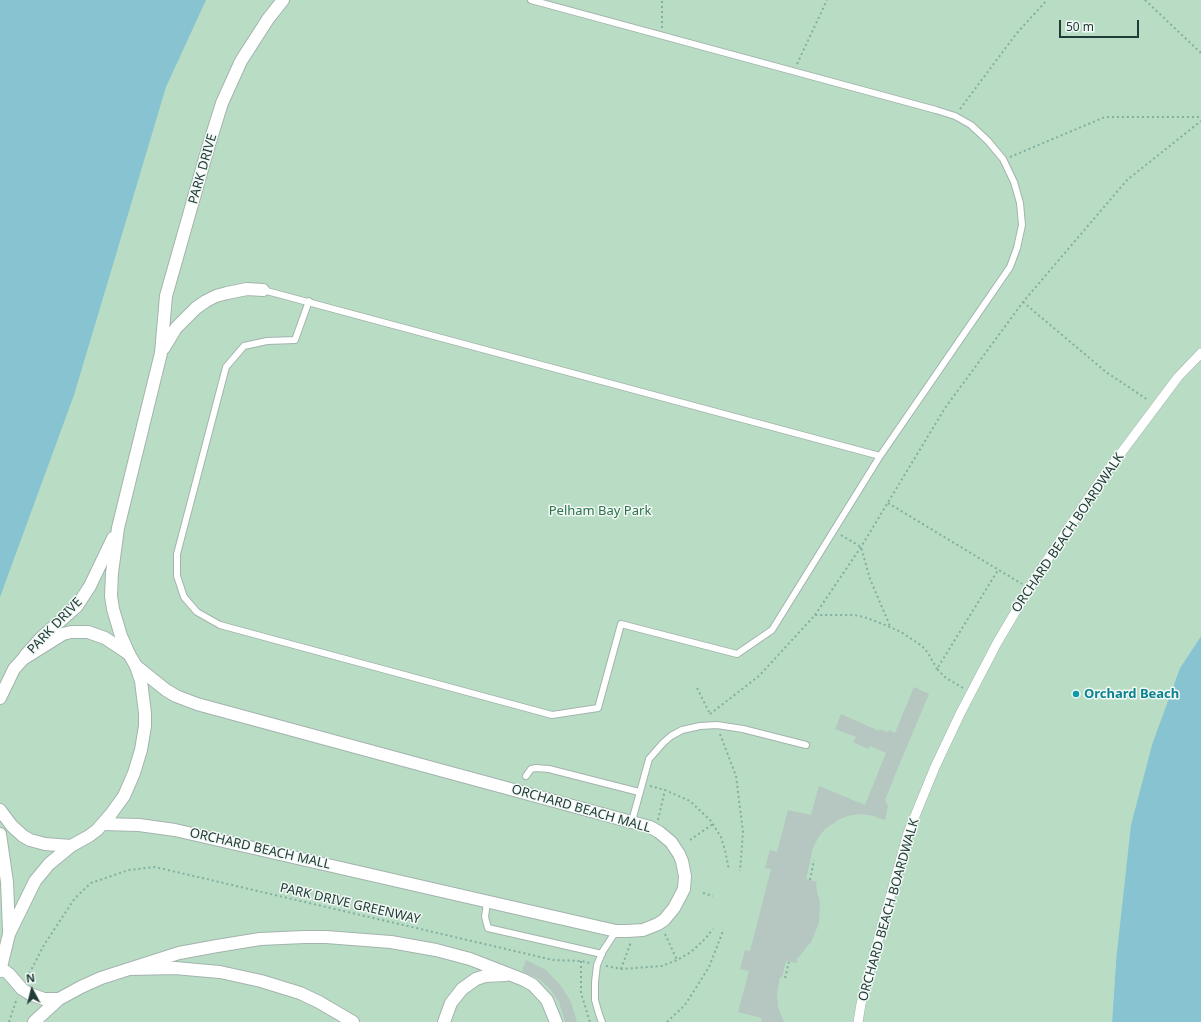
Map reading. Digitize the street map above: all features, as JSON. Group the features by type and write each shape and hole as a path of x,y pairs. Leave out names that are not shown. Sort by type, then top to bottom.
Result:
{"street":[{"name":"PARK DRIVE","path":"0,970 10,934 35,880 50,864 71,846 89,836 103,824 124,796 134,773 141,750 145,726 143,691 136,666 129,654 116,620 111,596 112,573 118,528 161,353 166,296 222,103 242,61 268,19 283,0"},
{"name":"PARK DRIVE","path":"161,353 176,328 196,308 206,301 216,296 247,289 263,290"},
{"name":"ORCHARD BEACH BOARDWALK","path":"858,1022 861,1004 908,833 935,767 970,694 997,643 1029,589 1100,481 1178,377 1201,353"},
{"name":"PARK DRIVE","path":"0,698 14,669 41,638 77,606 90,586 118,528"},
{"name":"PARK DRIVE","path":"23,659 63,634 79,631 97,634 129,654"},
{"name":"ORCHARD BEACH MALL","path":"103,824 139,825 175,830 616,931 643,930 658,924 664,920 674,908 684,889 684,868 675,848 659,832 650,827 197,704 176,696 166,690 136,666"},
{"path":"0,810 12,826 30,840 44,844 71,846"},
{"name":"PARK DRIVE","path":"0,834 7,882 10,934"},
{"path":"34,1022 59,1000 96,980 179,953 260,939 326,937 391,942 436,950 470,959 515,976 532,985 540,992 551,1007 556,1022"},
{"path":"129,969 175,968 254,979 300,993 319,1002 353,1022"},
{"path":"0,970 9,974 22,989 30,994 44,999 59,1000"},
{"path":"444,1022 447,1012 456,996 462,989 476,979 493,974 515,976"}],"lane":[{"path":"309,301 295,340 267,341 244,346 226,367 177,554 177,576 184,597 197,612 220,625 552,715 598,708 621,624 737,654 772,630 880,456 1010,267 1017,248 1022,225 1020,203 1014,182 1003,159 988,141 971,125 955,116 531,0"},
{"path":"263,290 309,301 880,456"},
{"path":"632,821 649,759 663,743 671,736 682,730 700,726 716,725 743,729 806,745"},
{"path":"526,776 531,769 549,769 639,792"},
{"path":"487,902 485,917 488,928 602,954"},
{"path":"602,1022 595,1000 595,982 598,964 602,954 616,931"}],"path":[{"path":"662,0 662,36"},
{"path":"794,71 827,0"},
{"path":"955,116 1016,34 1047,0"},
{"path":"1145,0 1201,54"},
{"path":"1003,159 1105,117 1201,117"},
{"path":"710,714 759,676 815,615 861,547 945,408 1023,302 1126,180 1201,121"},
{"path":"1023,302 1106,372 1156,406"},
{"path":"888,502 1029,589"},
{"path":"841,535 861,547 870,579 890,627"},
{"path":"937,669 998,570"},
{"path":"815,615 854,615 864,617 890,627 926,649 937,669 946,678 970,694"},
{"path":"697,688 716,725 736,776 743,832 740,871"},
{"path":"641,784 665,790 690,800 713,824 721,837 729,870"},
{"path":"658,820 665,790"},
{"path":"690,840 713,824"},
{"path":"810,880 814,860"},
{"name":"PARK DRIVE GREENWAY","path":"26,982 44,945 75,898 91,883 129,870 154,867 554,960 581,961 621,969 662,966 677,960 691,952 713,929"},
{"path":"703,893 713,896"},
{"path":"667,1022 685,1005 709,967 723,931"},
{"path":"665,934 677,960"},
{"path":"621,969 633,935"},
{"path":"581,961 582,994 590,1022"},
{"path":"785,978 789,962"},
{"path":"9,1022 19,995"}],"green space":[{"name":"Pelham Bay Park","path":"174,0 1201,0 1201,636 1180,668 1116,961 1112,1022 0,1022 0,557"}],"water":[{"path":"0,0 206,0 166,87 74,395 0,597"},
{"path":"1201,636 1201,1022 1112,1022 1116,961 1131,825 1152,745 1180,668"}],"building":[{"path":"914,687 929,694 885,800 888,806 885,820 875,816 859,814 840,819 825,829 813,848 806,879 817,882 816,886 820,903 819,923 811,942 797,959 797,963 786,961 782,977 780,977 777,993 778,1007 784,1022 761,1022 762,1018 738,1012 749,971 740,969 745,950 750,951 771,869 765,868 770,850 777,852 788,810 811,815 819,786 865,805 886,753 870,746 868,749 853,742 856,737 835,729 841,714 879,731 879,729 888,732 889,730 895,733"},
{"path":"526,960 546,970 561,986 571,1002 577,1022 565,1022 559,1002 550,989 539,979 522,971"}],"place":[{"name":"Orchard Beach","path":"1076,694"}]}
